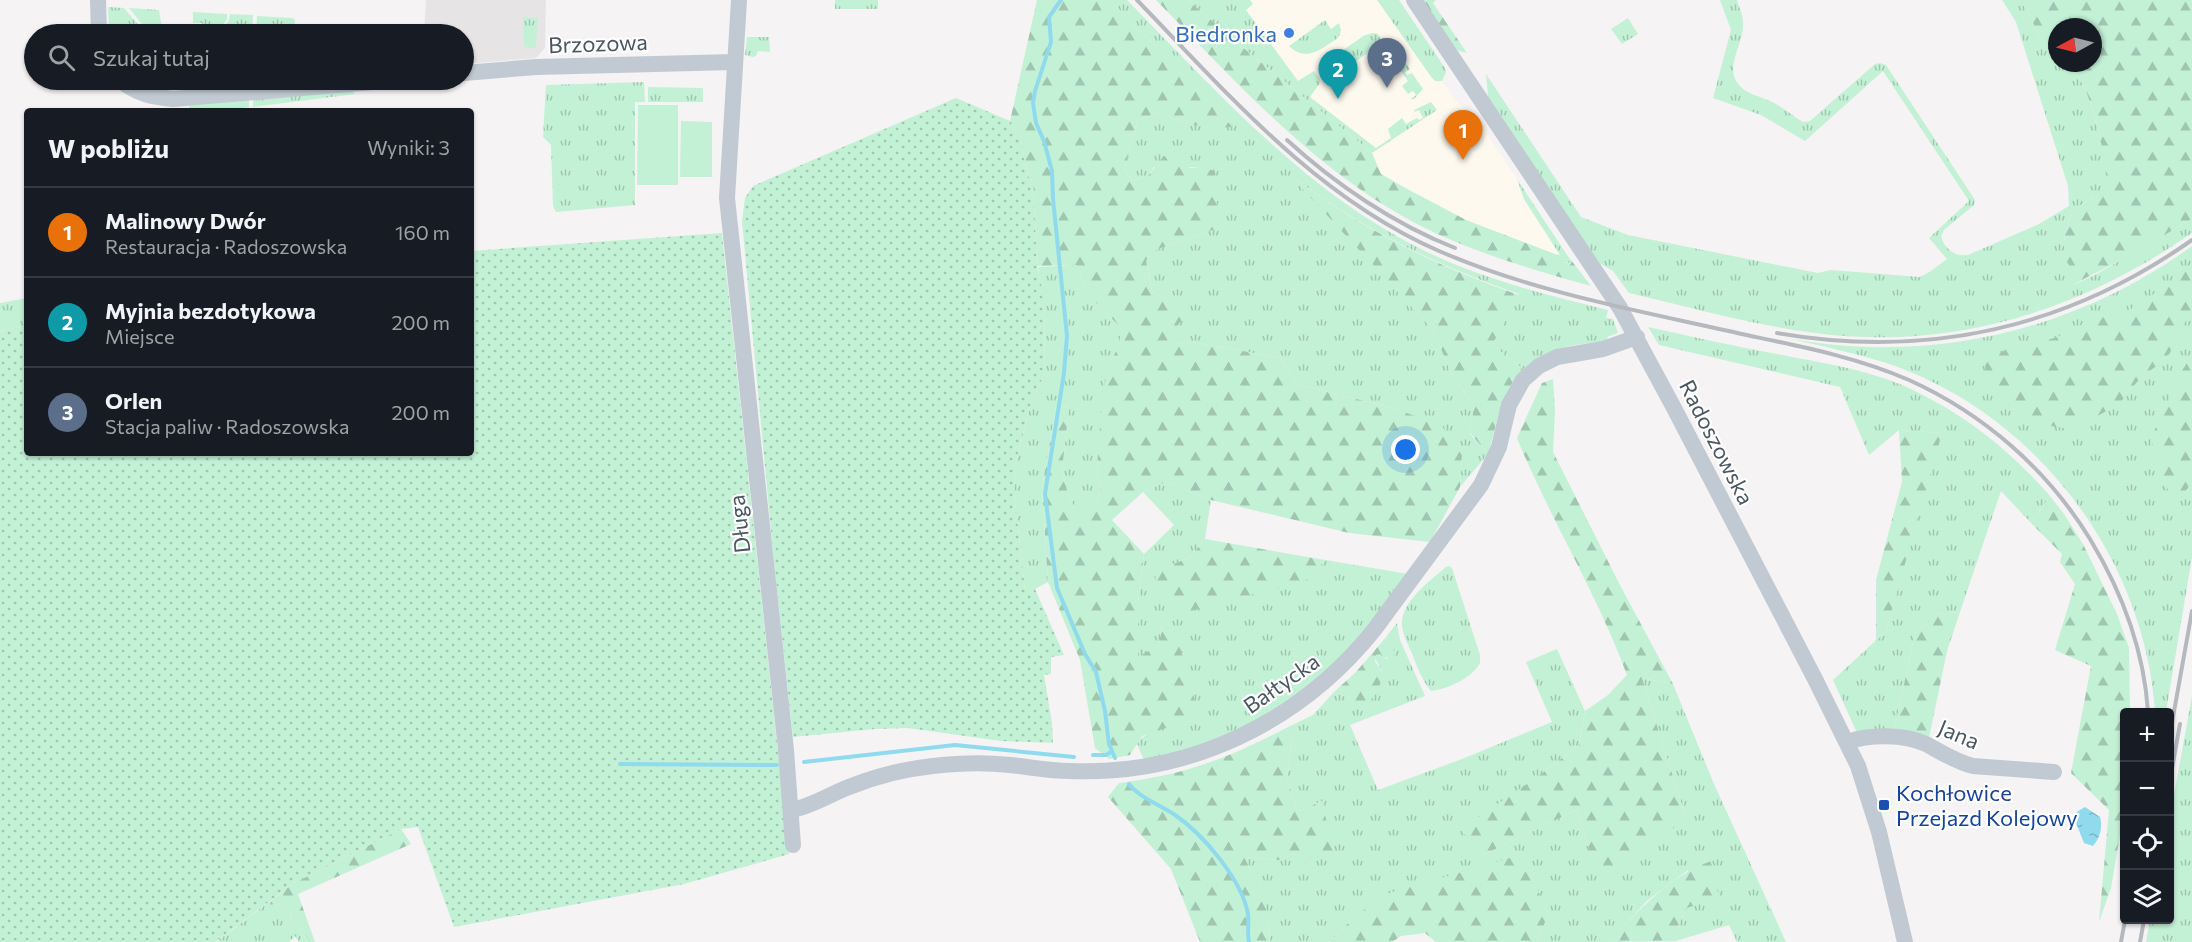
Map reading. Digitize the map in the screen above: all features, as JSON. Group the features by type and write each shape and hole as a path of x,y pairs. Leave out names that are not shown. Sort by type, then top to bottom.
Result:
{"street":[{"path":"98,0 99,24"},
{"path":"734,62 739,0"},
{"name":"Radoszowska","path":"1414,0 1594,268 1637,337 1847,742 1870,801 1905,942"},
{"name":"Brzozowa","path":"474,72 546,67 734,62"},
{"name":"Długa","path":"734,62 727,198 793,845"},
{"path":"133,90 142,94 173,99 279,90"},
{"name":"Bałtycka","path":"791,810 814,803 851,786 911,769 976,764 1068,771 1124,770 1196,755 1252,732 1286,712 1329,679 1374,630 1461,514 1488,472 1499,447 1509,405 1523,380 1539,366 1557,357 1603,349 1637,337"},
{"name":"Jana","path":"1847,742 1866,738 1899,738 1923,743 1963,764 1972,766 2054,772"}],"shaded area":[{"path":"426,0 546,0 545,48 536,58 474,63 474,24 425,24"},
{"path":"1188,0 1388,0 1454,99 1478,121 1517,179 1525,202 1560,256 1466,220 1381,174 1372,153"}],"green space":[{"path":"835,0 878,0 878,9 835,9"},
{"path":"1037,0 1110,0 1233,127 1194,125 1158,112 1137,121 1124,171 1133,181 1148,176 1163,157 1178,153 1190,168 1200,167 1215,171 1218,227 1152,251 1146,261 1152,291 1171,302 1183,319 1172,332 1178,344 1192,342 1280,358 1297,384 1396,409 1442,426 1462,454 1460,487 1430,542 1349,533 1211,500 1165,482 1143,492 1112,520 1144,554 1138,602 1138,657 1159,645 1162,625 1178,640 1200,719 1142,736 1130,755 1109,759 1095,748 1080,660 1048,582 1042,488 1056,406 1069,408 1062,470 1068,494 1075,509 1087,509 1097,501 1101,491 1097,468 1102,399 1108,367 1120,343 1120,327 1086,292 1077,265 1037,266 1033,183 1028,176 1020,136 1010,121"},
{"path":"1110,0 1127,0 1240,115 1321,185 1364,216 1410,243 1477,273 1608,310 1606,318 1613,319 1618,333 1607,337 1608,341 1573,345 1554,351 1523,369 1492,345 1519,294 1430,259 1345,213 1293,177 1434,331 1451,374 1474,406 1470,434 1488,454 1460,487 1462,454 1396,409 1297,384 1280,358 1192,342 1178,344 1172,332 1171,302 1152,291 1146,261 1152,251 1206,233 1200,167 1154,167 1148,176 1133,181 1124,171 1137,121 1158,112 1194,125 1232,126"},
{"path":"1156,0 1188,0 1372,153 1381,174 1466,220 1555,254 1565,263 1571,260 1591,286 1473,249 1435,233 1395,212 1356,187 1285,129"},
{"path":"1188,0 1250,0 1253,4 1246,10 1298,81 1314,71 1320,80 1310,97 1376,148 1391,138 1388,129 1402,118 1406,124 1417,118 1419,120 1423,118 1419,110 1415,112 1414,110 1431,102 1437,110 1372,153"},
{"path":"1377,0 1399,0 1445,68 1446,72 1442,81 1435,81 1432,78"},
{"path":"1422,0 1436,0 1433,3 1467,53 1454,47"},
{"path":"1720,0 1737,0 1742,17 1743,30 1733,71 1739,85 1750,93 1776,104 1803,122 1810,121 1875,64 1886,65 1975,200 1974,205 1944,230 1941,236 1947,248 1955,253 1968,255 2039,224 2069,206 2068,186 2016,22 2002,0 2019,0 2048,49 2048,72 2073,72 2084,86 2105,161 2107,181 2103,190 2073,213 2066,229 2065,254 2068,263 2075,270 2075,284 2095,275 2192,219 2192,233 2105,284 2060,304 2013,319 1965,330 1916,336 1866,337 1791,330 1629,293 1613,271 1597,262 1488,96 1486,74 1581,217 1628,235 1818,273 1831,270 1920,277 1947,259 1929,238 1969,201 1883,71 1805,141 1761,115 1713,98 1731,30"},
{"path":"2019,0 2192,0 2192,219 2125,258 2074,284 2075,271 2064,254 2066,229 2073,213 2101,192 2106,177 2102,149 2089,99 2080,79 2073,72 2102,72 2102,18 2048,18 2048,49"},
{"path":"108,7 124,8 138,24 109,24"},
{"path":"129,8 159,10 161,24 142,24"},
{"path":"193,12 227,14 223,24 193,23"},
{"path":"230,14 253,15 253,24 226,24"},
{"path":"257,16 295,20 295,24 257,24"},
{"path":"523,17 538,18 536,48 524,47"},
{"path":"1628,18 1638,34 1622,44 1611,29"},
{"path":"1325,20 1331,29 1339,23 1341,30 1335,40 1309,54 1299,53 1289,46"},
{"path":"1378,34 1381,40 1378,45 1347,68 1341,68 1333,57 1365,35"},
{"path":"747,37 769,37 770,52 758,51 753,57 745,55"},
{"path":"1388,53 1401,56 1410,69 1405,72 1407,75 1412,73 1423,89 1414,99 1411,99 1416,95 1413,91 1408,94 1402,86 1408,81 1401,71 1395,74 1385,60 1383,62"},
{"path":"644,82 645,102 635,102 635,205 556,212 553,206 551,145 543,137 546,85"},
{"path":"648,87 703,88 703,102 648,102"},
{"path":"192,90 215,90 191,92"},
{"path":"352,91 355,94 253,107 253,98"},
{"path":"249,98 249,107 243,108 189,108 189,104"},
{"path":"956,98 1010,121 1020,136 1028,176 1033,183 1037,266 1044,314 1045,372 1030,406 1015,466 1014,493 1025,589 1035,589 1064,655 1051,657 1051,674 1044,675 1053,743 1001,741 908,728 793,737 742,221 745,198 753,186"},
{"path":"638,105 678,105 678,185 637,185"},
{"path":"681,121 712,122 712,177 680,177"},
{"path":"1289,174 1342,211 1399,244 1458,272 1519,295 1492,345 1523,369 1504,399 1488,454 1470,433 1474,406 1451,374 1434,331"},
{"path":"1517,179 1571,260 1569,263 1562,262 1555,254 1560,255 1524,199"},
{"path":"722,233 789,854 684,884 454,927 418,827 401,829 294,883 215,942 0,942 0,331 24,327 24,456 474,456 474,251"},
{"path":"2192,246 2192,557 2167,708 2154,708 2148,659 2133,608 2112,559 2084,513 2050,471 2012,434 1969,403 1906,370 1871,358 1782,337 1836,345 1890,347 1944,344 1997,335 2048,320 2098,301 2146,276"},
{"path":"2192,263 2192,313 2179,330 2170,353 2161,363 2142,376 2119,404 2080,425 2064,428 2039,424 2017,417 1990,390 1986,382 1985,365 1995,353 2057,337 2087,322 2131,309 2177,278"},
{"path":"1077,265 1086,292 1120,327 1120,343 1108,367 1097,468 1101,491 1097,501 1087,509 1075,509 1068,494 1062,470 1069,408 1056,406 1042,488 1048,582 1035,589 1025,589 1014,493 1015,466 1030,406 1045,372 1044,314 1038,267"},
{"path":"24,299 24,327 0,331 0,303"},
{"path":"1648,327 1843,367 1902,385 1924,395 1982,432 2017,462 2050,496 2031,523 2001,491 1960,612 1938,614 1915,633 1894,731 1858,735 1833,680 1886,631 1941,433 1899,430 1869,455 1840,387 1659,345"},
{"path":"2192,357 2192,473 2188,488 2180,497 2172,494 2167,488 2152,437 2179,377"},
{"path":"1553,379 1555,410 1553,452 1673,684 1642,678 1686,818 1608,881 1589,850 1578,809 1481,856 1461,829 1579,745 1585,711 1608,695 1627,675 1602,615 1517,438 1542,383"},
{"path":"1899,430 1942,433 1886,631 1876,641 1876,580 1902,482"},
{"path":"1165,482 1211,500 1205,539 1190,557 1155,572 1309,579 1325,560 1408,574 1369,628 1308,689 1254,724 1186,751 1144,760 1137,744 1142,738 1156,729 1199,719 1162,625 1159,645 1138,658 1138,602 1144,554 1174,525 1143,492"},
{"path":"2050,496 2083,544 2117,614 2129,648 2130,708 2120,708 2120,835 2111,888 2099,922 2109,810 2071,773 2091,666 2055,650 2075,584 2060,562 2062,554 2031,523"},
{"path":"1205,539 1325,560 1309,579 1176,615 1157,595 1155,572 1190,557"},
{"path":"1449,566 1452,568 1480,655 1480,663 1459,682 1431,691 1420,673 1403,633 1403,617 1417,593"},
{"path":"1960,612 1947,651 1929,738 1894,731 1915,633 1938,614"},
{"path":"1397,623 1400,640 1425,696 1350,725 1378,790 1552,722 1526,662 1557,649 1585,711 1579,745 1537,777 1481,856 1578,809 1589,850 1686,818 1642,678 1673,684 1714,784 1786,942 1737,942 1729,925 1676,941 1679,923 1687,908 1688,870 1648,900 1609,942 1537,942 1548,915 1522,855 1475,870 1351,920 1330,942 1270,942 1262,898 1244,857 1280,860 1322,801 1297,812 1287,777 1292,741 1286,728 1313,715 1334,692 1353,700 1382,671 1375,658 1377,654 1380,654 1383,658 1388,659 1382,642"},
{"path":"1382,642 1395,653 1393,657 1383,658 1380,654 1376,655 1375,661 1381,670 1382,678 1379,688 1370,701 1362,704 1334,692 1355,673"},
{"path":"2192,696 2192,942 2146,942 2149,924 2174,924 2174,795"},
{"path":"1286,728 1292,741 1287,777 1297,812 1322,801 1334,855 1280,860 1244,857 1266,906 1270,942 1200,942 1171,869 1108,797 1119,783 1142,780 1206,764"},
{"path":"401,829 411,844 298,894 315,942 310,942 305,932 291,922 290,909 278,904 265,905 294,883"},
{"path":"1523,854 1548,915 1537,942 1436,942 1425,933 1401,936 1392,942 1330,942 1351,920 1383,895"},
{"path":"1711,861 1719,897 1687,908 1679,923 1676,941 1609,942 1668,885"},
{"path":"278,904 290,909 291,922 305,932 310,942 299,942 295,936 289,942 216,942 265,905"}],"water":[{"path":"2085,807 2100,817 2101,821 2100,832 2093,846 2084,843 2074,818 2075,813"}],"waterway":[{"path":"1061,0 1049,17 1051,42 1033,103 1036,123 1044,141 1052,171 1067,336 1064,373 1045,494 1057,588 1085,654 1096,672 1105,711 1109,744 1115,758"},
{"path":"804,762 955,745 1074,757"},
{"path":"1093,755 1106,755 1111,752"},
{"path":"620,764 777,765"},
{"path":"1129,784 1144,797 1186,823 1220,859 1244,901 1248,914 1249,942"}],"railway":[{"path":"1137,0 1276,141 1314,173 1394,229 1439,251 1515,279 1593,301 1811,349 1871,365 1909,380 1963,409 2012,446 2034,467 2073,513 2090,539 2102,559 2130,622 2142,666 2148,708"},
{"path":"1287,140 1325,172 1366,201 1410,227 1455,248"},
{"path":"1777,333 1833,340 1888,342 1941,338 1994,329 2045,315 2096,295 2144,270 2192,240"},
{"path":"2174,712 2192,611"},
{"path":"2173,762 2180,724"},
{"path":"2121,942 2124,924"},
{"path":"2140,942 2143,924"}],"place":[{"name":"Biedronka","path":"1289,33"},
{"name":"Orlen","path":"1387,88"},
{"name":"Myjnia bezdotykowa","path":"1338,99"},
{"name":"Malinowy Dwór","path":"1463,160"},
{"name":"Kochłowice Przejazd Kolejowy","path":"1884,805"}]}
